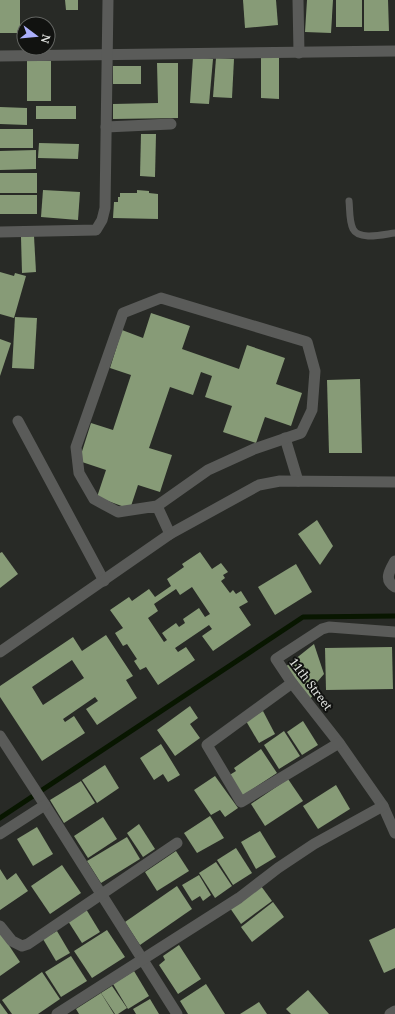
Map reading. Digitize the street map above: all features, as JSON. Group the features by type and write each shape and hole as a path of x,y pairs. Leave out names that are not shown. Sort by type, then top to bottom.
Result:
{"street":[{"path":"0,232 96,230 102,220 105,208 108,0"},
{"path":"298,0 299,52"},
{"path":"0,56 395,51"},
{"path":"106,127 171,124"},
{"path":"161,298 307,342 315,371 312,410 302,433 254,449 208,470 157,506 118,512 94,499 79,473 76,447 123,314 161,298"},
{"path":"18,421 104,580"},
{"path":"285,438 298,481"},
{"path":"0,652 170,534 259,485 280,481 395,482"},
{"path":"157,506 170,534"},
{"path":"395,561 388,573 388,580 395,587"},
{"name":"11th Street","path":"395,632 329,627 322,629 276,659 292,683 339,743 383,806 395,833"},
{"path":"292,683 207,745 241,802 339,743"},
{"path":"0,736 177,1014"},
{"path":"0,834 44,804"},
{"path":"56,1014 239,898 278,868 314,844 383,806"},
{"path":"0,926 12,942 22,946 28,944 177,843"}],"lane":[{"path":"349,201 351,223 356,234 367,236 395,233"}],"building":[{"path":"0,0 20,0 20,16 16,16 16,33 0,33"},
{"path":"65,0 78,0 78,10 66,10"},
{"path":"243,0 276,0 278,25 245,28"},
{"path":"307,0 333,0 331,33 305,32"},
{"path":"336,0 362,0 362,27 336,27"},
{"path":"364,0 388,0 389,31 364,31"},
{"path":"261,55 279,55 279,99 261,98"},
{"path":"193,57 213,59 209,104 190,103"},
{"path":"216,58 234,59 232,98 213,97"},
{"path":"27,61 51,61 51,101 27,101"},
{"path":"157,63 178,63 178,118 113,119 113,104 158,103"},
{"path":"113,66 141,66 141,84 113,84"},
{"path":"36,106 76,106 76,119 36,119"},
{"path":"0,107 27,108 27,125 0,124"},
{"path":"0,129 33,129 33,148 0,148"},
{"path":"141,134 156,134 155,177 140,176"},
{"path":"39,143 79,144 78,159 38,158"},
{"path":"36,150 36,169 0,170 0,151"},
{"path":"0,173 37,173 37,193 0,193"},
{"path":"43,190 80,192 78,220 41,217"},
{"path":"137,190 149,191 149,193 158,194 158,219 113,218 114,202 118,202 120,193 137,193"},
{"path":"0,195 37,195 37,214 0,214"},
{"path":"34,236 36,272 22,273 21,237"},
{"path":"0,272 14,276 15,273 26,276 14,318 0,314"},
{"path":"151,313 190,326 182,349 239,369 247,345 285,358 276,384 302,393 291,426 265,417 256,443 223,432 232,406 205,397 212,376 201,372 193,395 170,387 149,448 172,455 160,492 138,485 130,509 97,497 106,470 79,461 91,423 113,430 131,375 110,368 122,330 143,338"},
{"path":"15,317 37,318 34,369 12,368"},
{"path":"0,339 11,343 0,376"},
{"path":"360,379 362,453 329,453 327,380"},
{"path":"317,520 333,546 320,565 298,534"},
{"path":"2,552 18,574 0,588 0,553"},
{"path":"200,552 212,569 221,563 228,572 223,575 225,578 221,581 230,593 233,590 236,594 241,591 248,602 239,607 251,625 213,651 202,636 212,629 209,625 175,648 178,652 186,647 195,660 158,685 146,667 140,670 134,661 137,659 127,644 123,646 115,633 123,628 110,610 129,597 132,601 149,589 155,597 171,586 167,579 184,567 182,564","holes":["192,587 210,614 205,617 199,608 183,619 185,623 179,627 176,623 162,633 167,640 164,642 148,618 158,611 154,604 176,589 180,595"]},
{"path":"296,564 312,592 275,615 258,587"},
{"path":"106,635 133,676 126,680 137,698 97,725 86,709 98,701 95,697 63,719 65,722 74,716 85,733 42,761 0,697 0,686 73,637 82,651","holes":["72,660 84,678 43,705 32,687"]},
{"path":"314,644 324,674 312,688 315,693 309,700 284,668"},
{"path":"392,647 393,689 326,690 325,648"},
{"path":"190,706 198,718 190,724 200,738 175,756 157,730"},
{"path":"263,711 275,734 259,743 246,721"},
{"path":"303,721 318,745 302,755 287,732"},
{"path":"284,731 300,756 279,769 264,745"},
{"path":"161,744 180,775 168,782 163,774 154,780 140,758"},
{"path":"261,749 277,773 242,796 228,776 236,771 234,768"},
{"path":"105,765 119,788 97,803 82,780"},
{"path":"215,776 238,808 225,817 220,810 211,815 194,790"},
{"path":"288,779 303,801 265,826 251,804"},
{"path":"81,781 95,803 64,823 50,800"},
{"path":"336,785 350,809 318,829 303,806"},
{"path":"210,816 224,838 197,853 184,833"},
{"path":"103,817 117,839 88,858 74,836"},
{"path":"139,824 155,849 143,857 127,833"},
{"path":"37,827 53,854 33,866 17,839"},
{"path":"260,831 276,857 256,869 241,842"},
{"path":"127,837 140,859 101,883 87,861"},
{"path":"236,848 252,873 233,885 217,860"},
{"path":"176,851 189,871 157,891 145,872"},
{"path":"216,862 232,886 215,898 199,873"},
{"path":"62,865 81,893 50,914 31,886"},
{"path":"0,869 7,880 16,873 28,891 0,910"},
{"path":"199,875 211,895 203,901 200,896 192,901 182,885"},
{"path":"177,886 192,909 140,945 125,922"},
{"path":"261,886 272,901 241,924 230,908"},
{"path":"273,902 284,917 252,942 241,927"},
{"path":"86,909 100,932 82,943 68,921"},
{"path":"395,928 395,968 384,973 369,940"},
{"path":"107,930 125,957 92,978 74,951"},
{"path":"57,931 70,953 56,961 43,939"},
{"path":"0,932 20,962 0,976"},
{"path":"179,945 201,979 178,994 159,965 165,960 163,956"},
{"path":"71,956 87,981 61,997 45,972"},
{"path":"134,971 149,996 128,1009 113,984"},
{"path":"42,972 60,999 38,1014 12,1014 2,1000"},
{"path":"206,984 225,1014 188,1014 180,1001"},
{"path":"112,986 127,1008 118,1014 115,1014 101,993"},
{"path":"308,990 329,1014 291,1014 286,1009"},
{"path":"101,993 114,1014 79,1014 76,1009"},
{"path":"150,999 159,1014 136,1014 133,1009"},
{"path":"259,1002 267,1014 240,1014"},
{"path":"0,1003 8,1014 0,1014"}],"waterway":[{"path":"0,818 303,617 395,616"}]}
